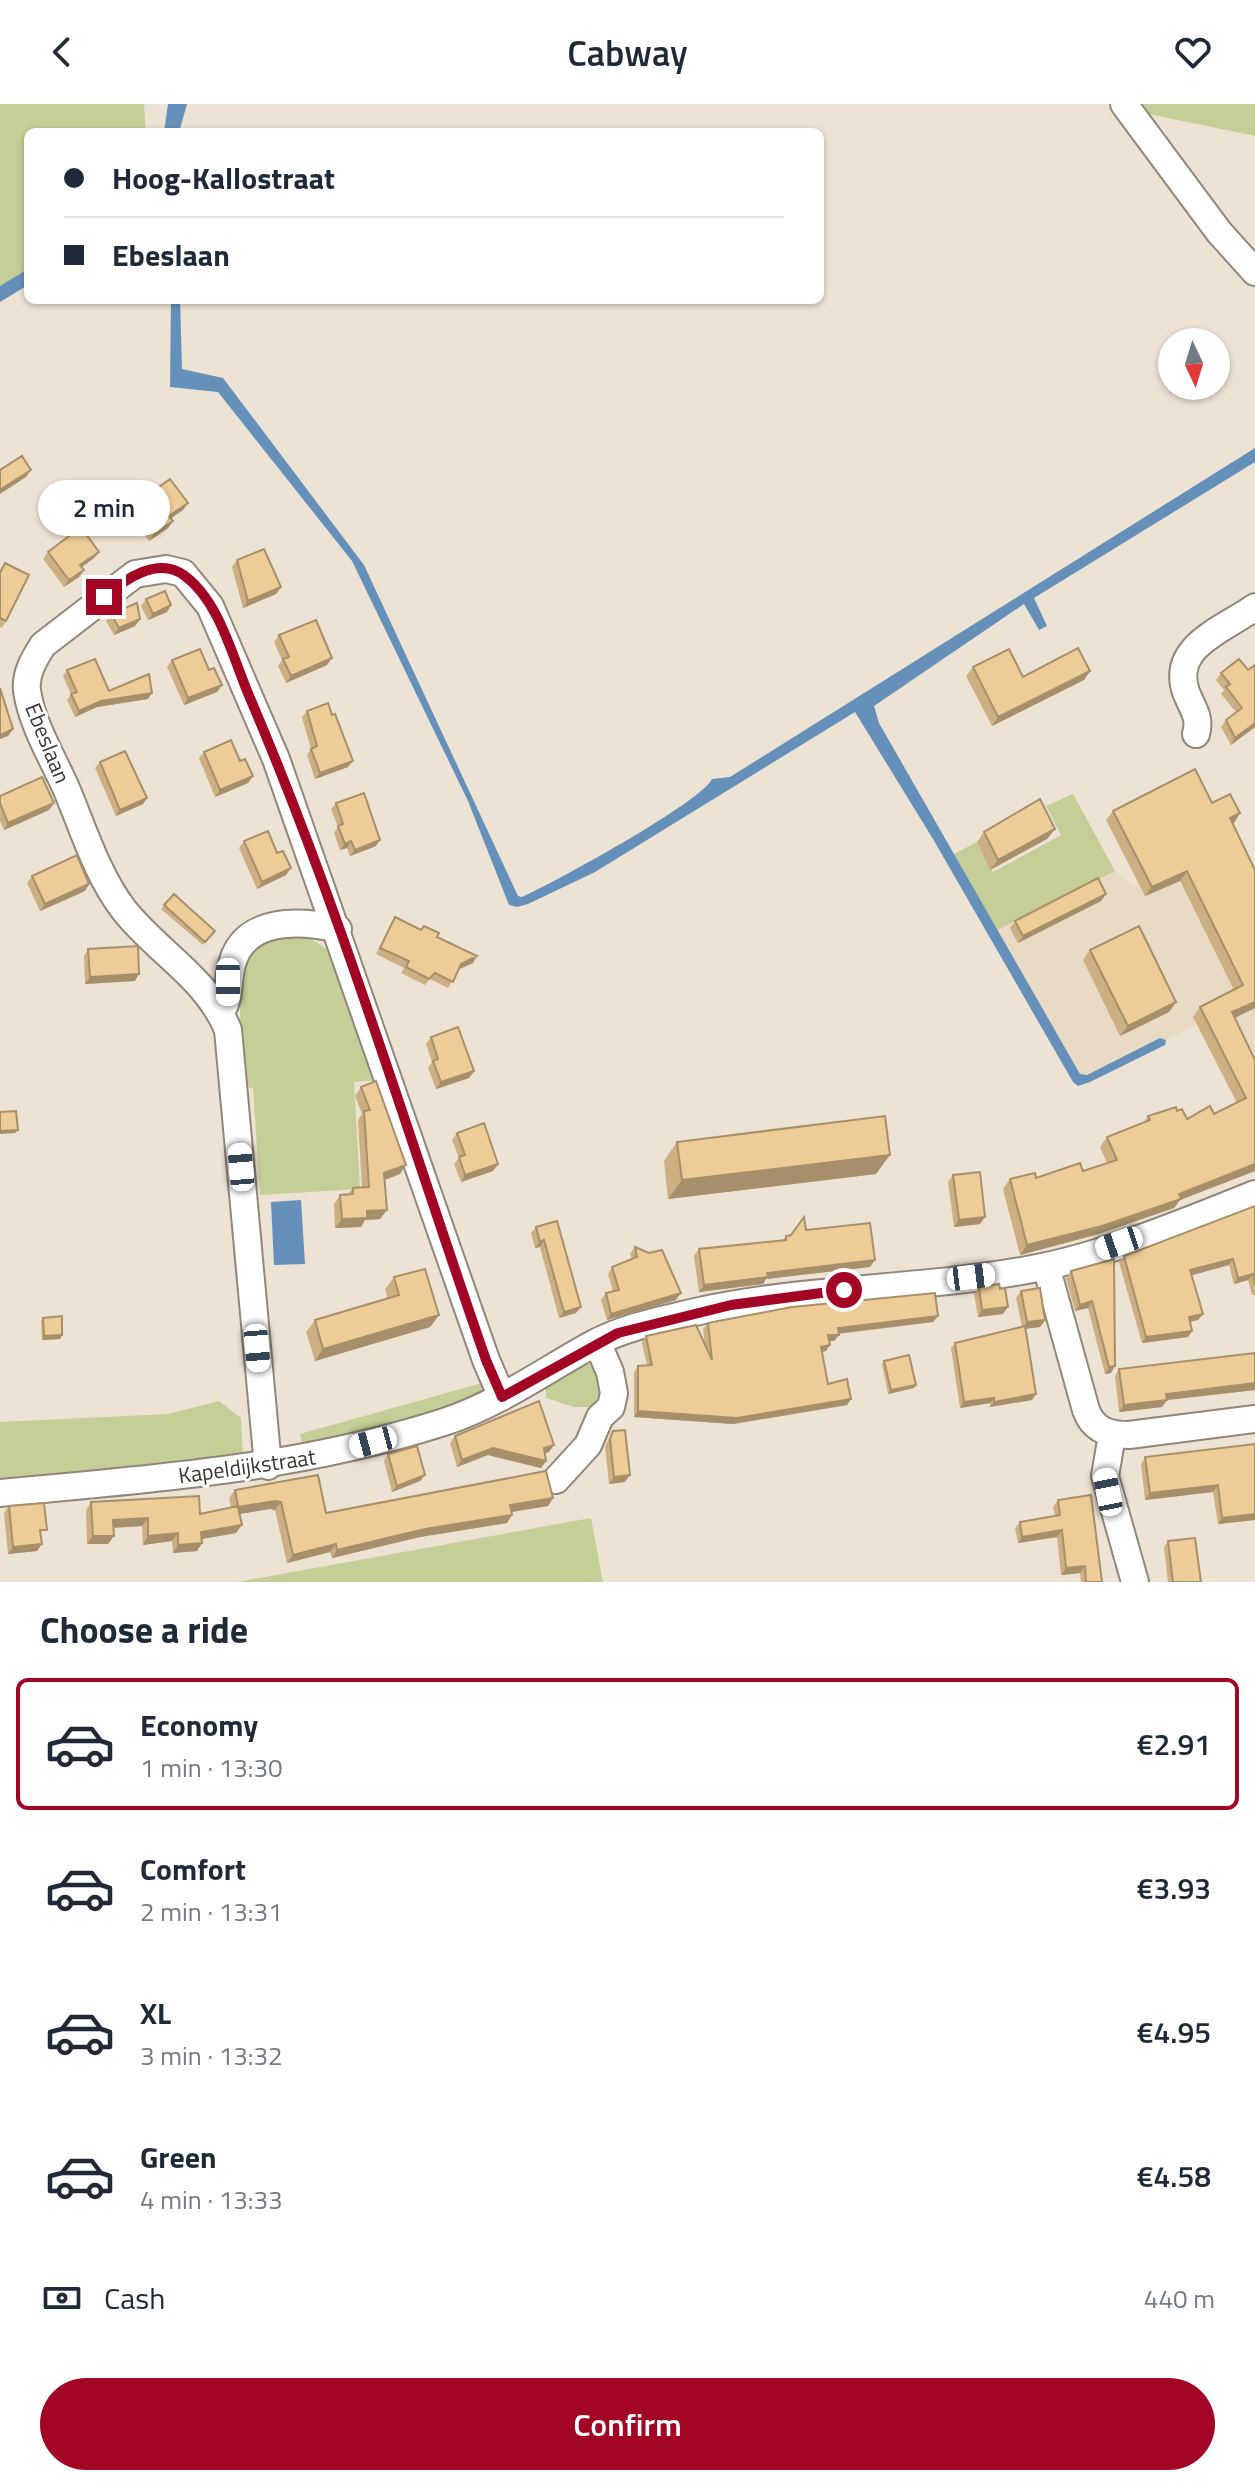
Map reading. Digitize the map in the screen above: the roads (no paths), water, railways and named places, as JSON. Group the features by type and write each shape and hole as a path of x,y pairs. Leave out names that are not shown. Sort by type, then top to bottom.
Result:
{"street":[{"path":"1124,104 1219,232 1255,272"},
{"name":"Ebeslaan","path":"268,1466 231,1046 221,1012 205,991 122,907 107,882 40,729 27,690 33,660 43,645 135,574 166,569 183,573 210,606 276,759 338,929 486,1360 502,1397"},
{"path":"1196,734 1198,717 1183,680 1186,658 1211,635 1255,607"},
{"path":"221,1012 228,1001 233,960 245,941 263,928 292,922 338,929"},
{"name":"Kapeldijkstraat","path":"0,1493 268,1466 394,1437 448,1420 502,1397 597,1342 664,1320 731,1305 1046,1266 1255,1194"},
{"path":"1046,1266 1089,1418 1112,1435 1255,1419"},
{"path":"556,1480 588,1445 600,1417 611,1407 614,1393 610,1372 597,1342"},
{"path":"1112,1435 1105,1476 1135,1582"}],"water":[{"path":"168,104 187,104 180,128 165,128"},
{"path":"24,271 24,287 0,302 0,286"},
{"path":"171,304 180,304 182,369 223,378 364,565 518,896 522,897 656,823 683,805 712,779 730,777 1255,448 1255,462 1034,598 1047,626 1039,630 1024,604 874,706 879,723 1080,1074 1087,1075 1160,1038 1166,1040 1165,1045 1090,1082 1078,1086 1073,1082 933,839 855,712 595,872 528,904 517,907 509,905 468,801 352,561 218,392 170,387"},
{"path":"301,1200 305,1264 274,1265 271,1202"}]}
